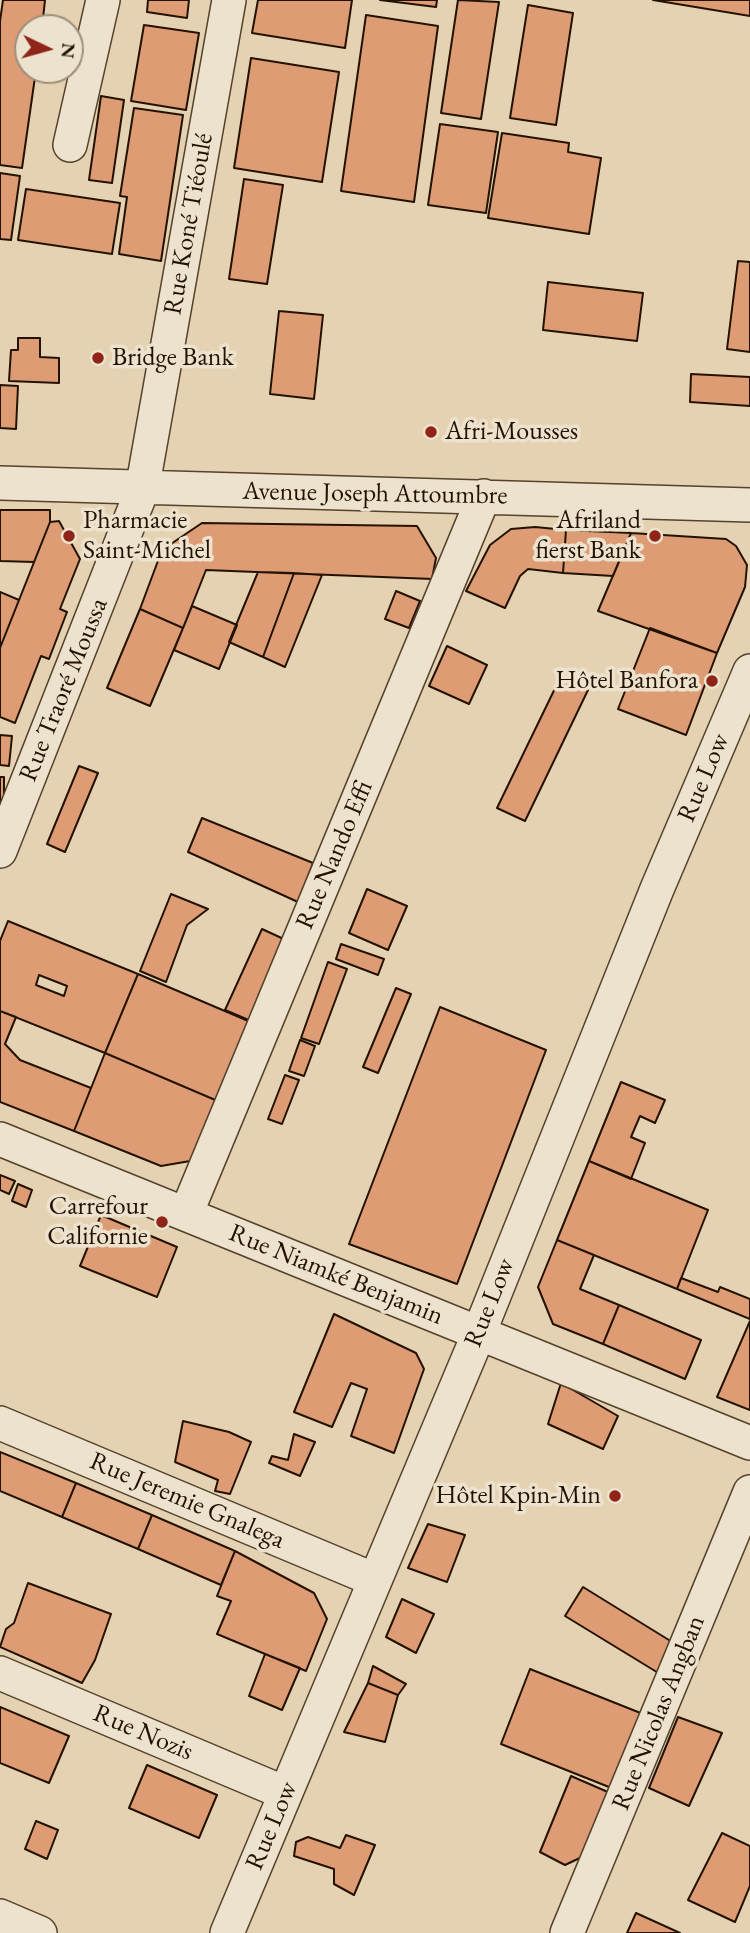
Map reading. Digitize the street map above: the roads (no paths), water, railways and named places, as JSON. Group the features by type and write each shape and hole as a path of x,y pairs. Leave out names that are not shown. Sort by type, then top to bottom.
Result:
{"street":[{"path":"71,145 103,0"},
{"name":"Rue Koné Tiéoulé","path":"142,490 229,0"},
{"name":"Avenue Joseph Attoumbre","path":"0,484 142,490 484,495 750,505"},
{"name":"Rue Traoré Moussa","path":"0,851 142,490"},
{"name":"Rue Nando Effi","path":"186,1214 484,495"},
{"name":"Rue Low","path":"227,1933 479,1333 657,890 750,671"},
{"name":"Rue Niamké Benjamin","path":"0,1139 750,1443"},
{"name":"Rue Jeremie Gnalega","path":"0,1423 375,1580"},
{"name":"Rue Nicolas Angban","path":"567,1933 750,1492"},
{"name":"Rue Nozis","path":"0,1673 285,1793"},
{"path":"0,1916 40,1933"}],"place":[{"name":"Bridge Bank","path":"98,358"},
{"name":"Afri-Mousses","path":"431,432"},
{"name":"Pharmacie Saint-Michel","path":"69,536"},
{"name":"Afriland fierst Bank","path":"655,536"},
{"name":"Hôtel Banfora","path":"712,681"},
{"name":"Carrefour Californie","path":"162,1222"},
{"name":"Hôtel Kpin-Min","path":"615,1496"}]}
